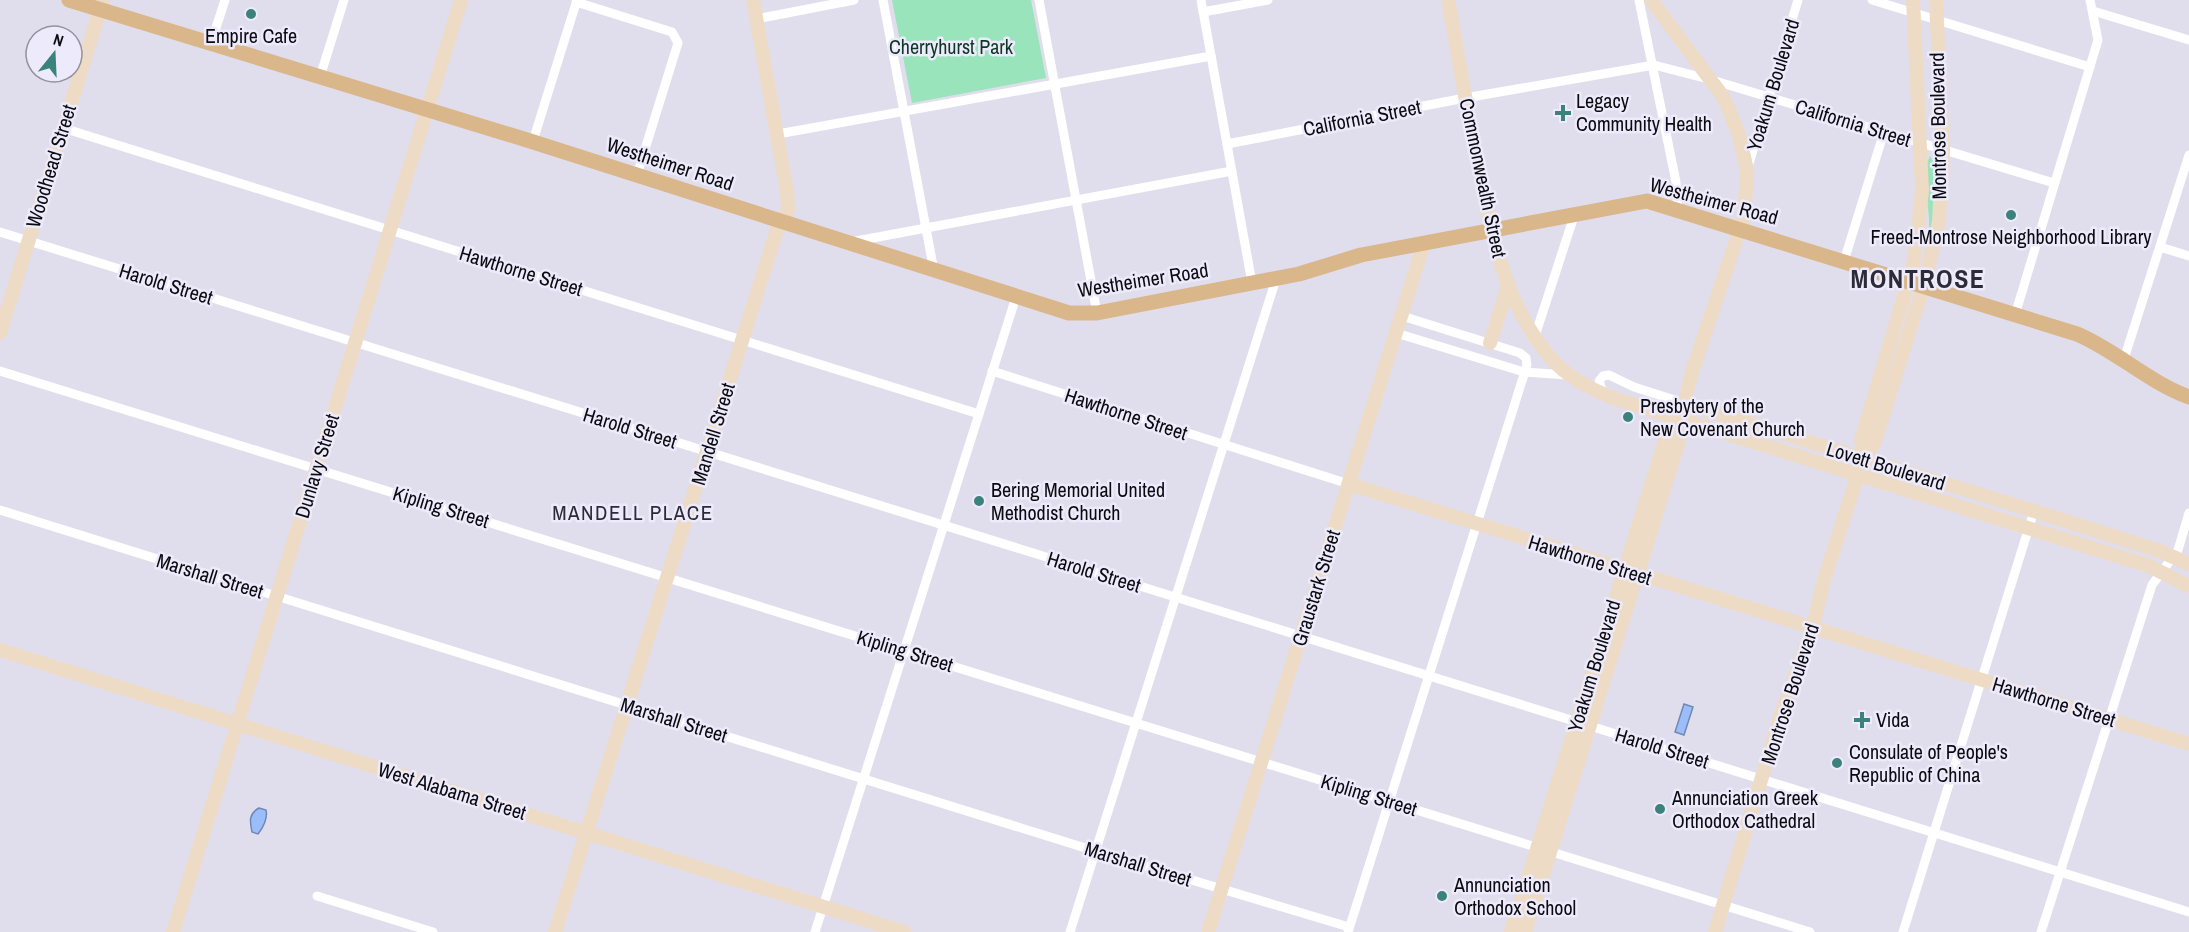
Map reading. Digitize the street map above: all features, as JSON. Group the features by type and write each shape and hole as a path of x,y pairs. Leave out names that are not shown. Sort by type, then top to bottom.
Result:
{"main road":[{"name":"Westheimer Road","path":"69,0 101,5 211,43 533,141 1068,313 1097,313 1276,279 1317,270 1361,255 1647,201 1916,283 2093,341 2124,359 2159,384 2189,398"}],"street":[{"path":"211,43 225,0"},
{"path":"320,77 344,0"},
{"name":"Dunlavy Street","path":"173,932 461,0"},
{"name":"Mandell Street","path":"555,932 781,222 788,210 778,135 753,0"},
{"path":"756,19 854,0"},
{"path":"883,0 934,271"},
{"path":"1039,0 1097,313"},
{"path":"1201,0 1252,283"},
{"path":"1203,12 1268,0"},
{"name":"Commonwealth Street","path":"1448,0 1490,231 1507,280 1535,336 1549,356 1568,375"},
{"path":"1639,0 1676,182 1678,209"},
{"name":"Yoakum Boulevard","path":"1651,0 1713,80 1732,116 1747,170"},
{"name":"Yoakum Boulevard","path":"1511,932 1544,850 1584,724 1638,574 1684,403 1746,210 1747,170 1798,0"},
{"path":"1872,0 1913,6 1935,19 2090,67"},
{"name":"Montrose Boulevard","path":"1714,932 1782,711 1813,627 1824,580 1863,457 1862,440 1939,221 1943,150 1935,19 1936,0"},
{"path":"2015,315 2098,40 2090,0"},
{"path":"533,141 577,1 672,32 678,43 637,176"},
{"name":"Woodhead Street","path":"0,333 101,5"},
{"name":"Montrose Boulevard","path":"1913,6 1922,191 1916,283"},
{"path":"2093,11 2189,40"},
{"path":"778,135 1211,56"},
{"name":"California Street","path":"1227,144 1465,98 1654,65 1670,67 2054,183"},
{"name":"Hawthorne Street","path":"63,128 979,414"},
{"path":"1844,261 1884,132"},
{"path":"2124,359 2189,155"},
{"path":"845,243 1232,171"},
{"path":"1535,336 1575,213"},
{"name":"Harold Street","path":"0,232 2189,912"},
{"name":"Graustark Street","path":"1208,932 1424,243"},
{"path":"2160,248 2189,256"},
{"path":"1070,932 1222,444 1276,279"},
{"path":"1490,343 1506,292 1507,280"},
{"path":"815,932 1016,297"},
{"path":"1349,930 1524,372 1526,358 1520,353 1402,316"},
{"name":"Lovett Boulevard","path":"1396,333 1524,372 1568,375 1585,387 1679,420 2149,566 2189,586"},
{"name":"Kipling Street","path":"0,371 1809,932"},
{"name":"Hawthorne Street","path":"992,371 1623,570 2189,744"},
{"name":"Lovett Boulevard","path":"1603,394 1599,381 1609,375 1634,387 2160,551 2189,564"},
{"name":"Yoakum Boulevard","path":"1584,724 1623,570 1679,420"},
{"name":"Marshall Street","path":"0,510 1349,930"},
{"path":"1903,932 2034,511"},
{"path":"2041,932 2152,585 2173,558 2189,513"},
{"name":"West Alabama Street","path":"0,650 904,932"},
{"name":"Yoakum Boulevard","path":"1525,932 1544,850"},
{"path":"317,896 433,932"}],"green space":[{"name":"Cherryhurst Park","path":"892,0 1031,0 1046,78 912,103"},
{"path":"1930,156 1936,165 1933,230 1929,229 1925,182 1925,172"}],"water":[{"path":"1684,704 1693,707 1684,735 1675,732"},
{"path":"259,808 266,810 266,816 265,823 258,834 252,832 250,822 251,816"}],"place":[{"name":"Empire Cafe","path":"251,14"},
{"name":"Legacy Community Health","path":"1563,113"},
{"name":"Freed-Montrose Neighborhood Library","path":"2011,215"},
{"name":"Presbytery of the New Covenant Church","path":"1628,417"},
{"name":"Bering Memorial United Methodist Church","path":"979,501"},
{"name":"Vida","path":"1862,720"},
{"name":"Consulate of People's Republic of China","path":"1837,763"},
{"name":"Annunciation Greek Orthodox Cathedral","path":"1660,809"},
{"name":"Annunciation Orthodox School","path":"1442,896"}],"district":[{"name":"MONTROSE","path":"1918,279"},
{"name":"MANDELL PLACE","path":"633,513"}]}
